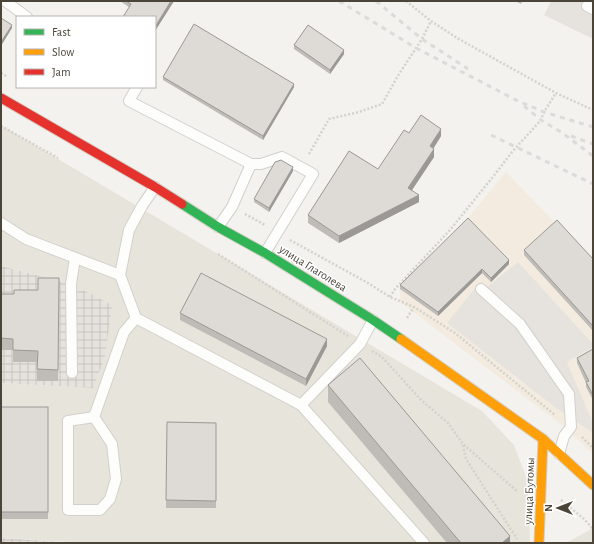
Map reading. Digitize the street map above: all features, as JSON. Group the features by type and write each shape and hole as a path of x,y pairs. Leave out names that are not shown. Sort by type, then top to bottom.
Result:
{"main road":[{"name":"улица Глаголева","path":"1,98 156,188 218,227 265,253 373,320 543,440 593,485"},
{"name":"улица Бутомы","path":"539,543 543,440"}],"lane":[{"path":"5,1 26,16"},
{"path":"590,1 587,6 593,9"},
{"path":"137,88 129,100 251,164 261,164 282,157 314,174 265,253"},
{"path":"218,227 232,207 251,164"},
{"path":"156,188 142,206 129,230 120,275 136,318 301,405 424,543"},
{"path":"1,223 26,239 120,275"},
{"path":"72,373 71,284 75,258"},
{"path":"481,289 520,324 570,394 571,427 564,436 559,454"},
{"path":"94,417 124,332 136,318"},
{"path":"301,405 360,344 373,320"},
{"path":"94,417 112,444 116,479 110,498 100,510 68,510 68,421 94,417"}],"path":[{"path":"406,1 431,21 457,38 556,93 593,110"},
{"path":"303,169 305,162 329,119 359,112 382,104 399,74 422,39 431,21"},
{"path":"390,297 395,289 450,230 512,152 541,120 544,112 556,93"},
{"path":"1,126 61,160"},
{"path":"286,238 368,283 390,297 414,307 455,333 571,427 593,448"},
{"path":"215,252 382,357 422,401 448,424 463,444 519,493"},
{"path":"463,444 466,458 520,542 520,537"}],"shaded area":[{"path":"551,1 593,1 593,39 544,15"},
{"path":"1,125 482,411 514,445 528,482 530,543 89,543 1,538 1,383 93,388 71,284 1,266"},
{"path":"506,172 593,265 593,454 563,426 400,302 400,289 448,242"},
{"path":"518,262 593,344 593,347 567,362 593,423 593,433 556,408 447,323 480,282 488,286"},
{"path":"1,266 71,284 112,305 105,357 93,388 1,383"},
{"path":"593,528 593,543 566,543"},
{"path":"1,538 76,543 1,543"}],"building":[{"path":"126,1 171,1 156,25 156,16 124,16 131,4"},
{"path":"1,18 12,25 1,42"},
{"path":"194,24 294,84 263,136 163,77"},
{"path":"308,25 344,50 330,70 294,45"},
{"path":"421,115 441,129 430,146 434,149 408,188 419,195 339,236 308,215 349,151 378,169 404,130 409,133"},
{"path":"281,160 293,167 269,208 254,199 275,162"},
{"path":"468,218 509,260 491,278 482,269 438,312 400,285"},
{"path":"557,220 593,259 593,326 524,250"},
{"path":"201,273 327,339 306,379 180,313"},
{"path":"38,278 59,278 58,370 37,369 38,351 13,350 13,339 1,338 1,294 14,294 14,290 38,290"},
{"path":"593,349 593,395 586,382 589,381 577,358"},
{"path":"360,358 510,536 502,543 461,543 328,385"},
{"path":"1,407 48,407 48,512 1,512"},
{"path":"167,422 216,423 216,501 166,500"}],"railway":[{"path":"339,1 416,48 516,100 544,112 593,127"},
{"path":"376,1 422,39 468,69"},
{"path":"524,106 541,120 561,132 593,156"},
{"path":"491,135 593,184"},
{"path":"571,136 593,144"}],"traffic: fast":[{"path":"182,204 218,227 265,253 401,339"}],"traffic: slow":[{"path":"401,339 543,439 593,485"},
{"path":"539,543 543,439"}],"traffic: jam":[{"path":"1,98 182,204"}]}
